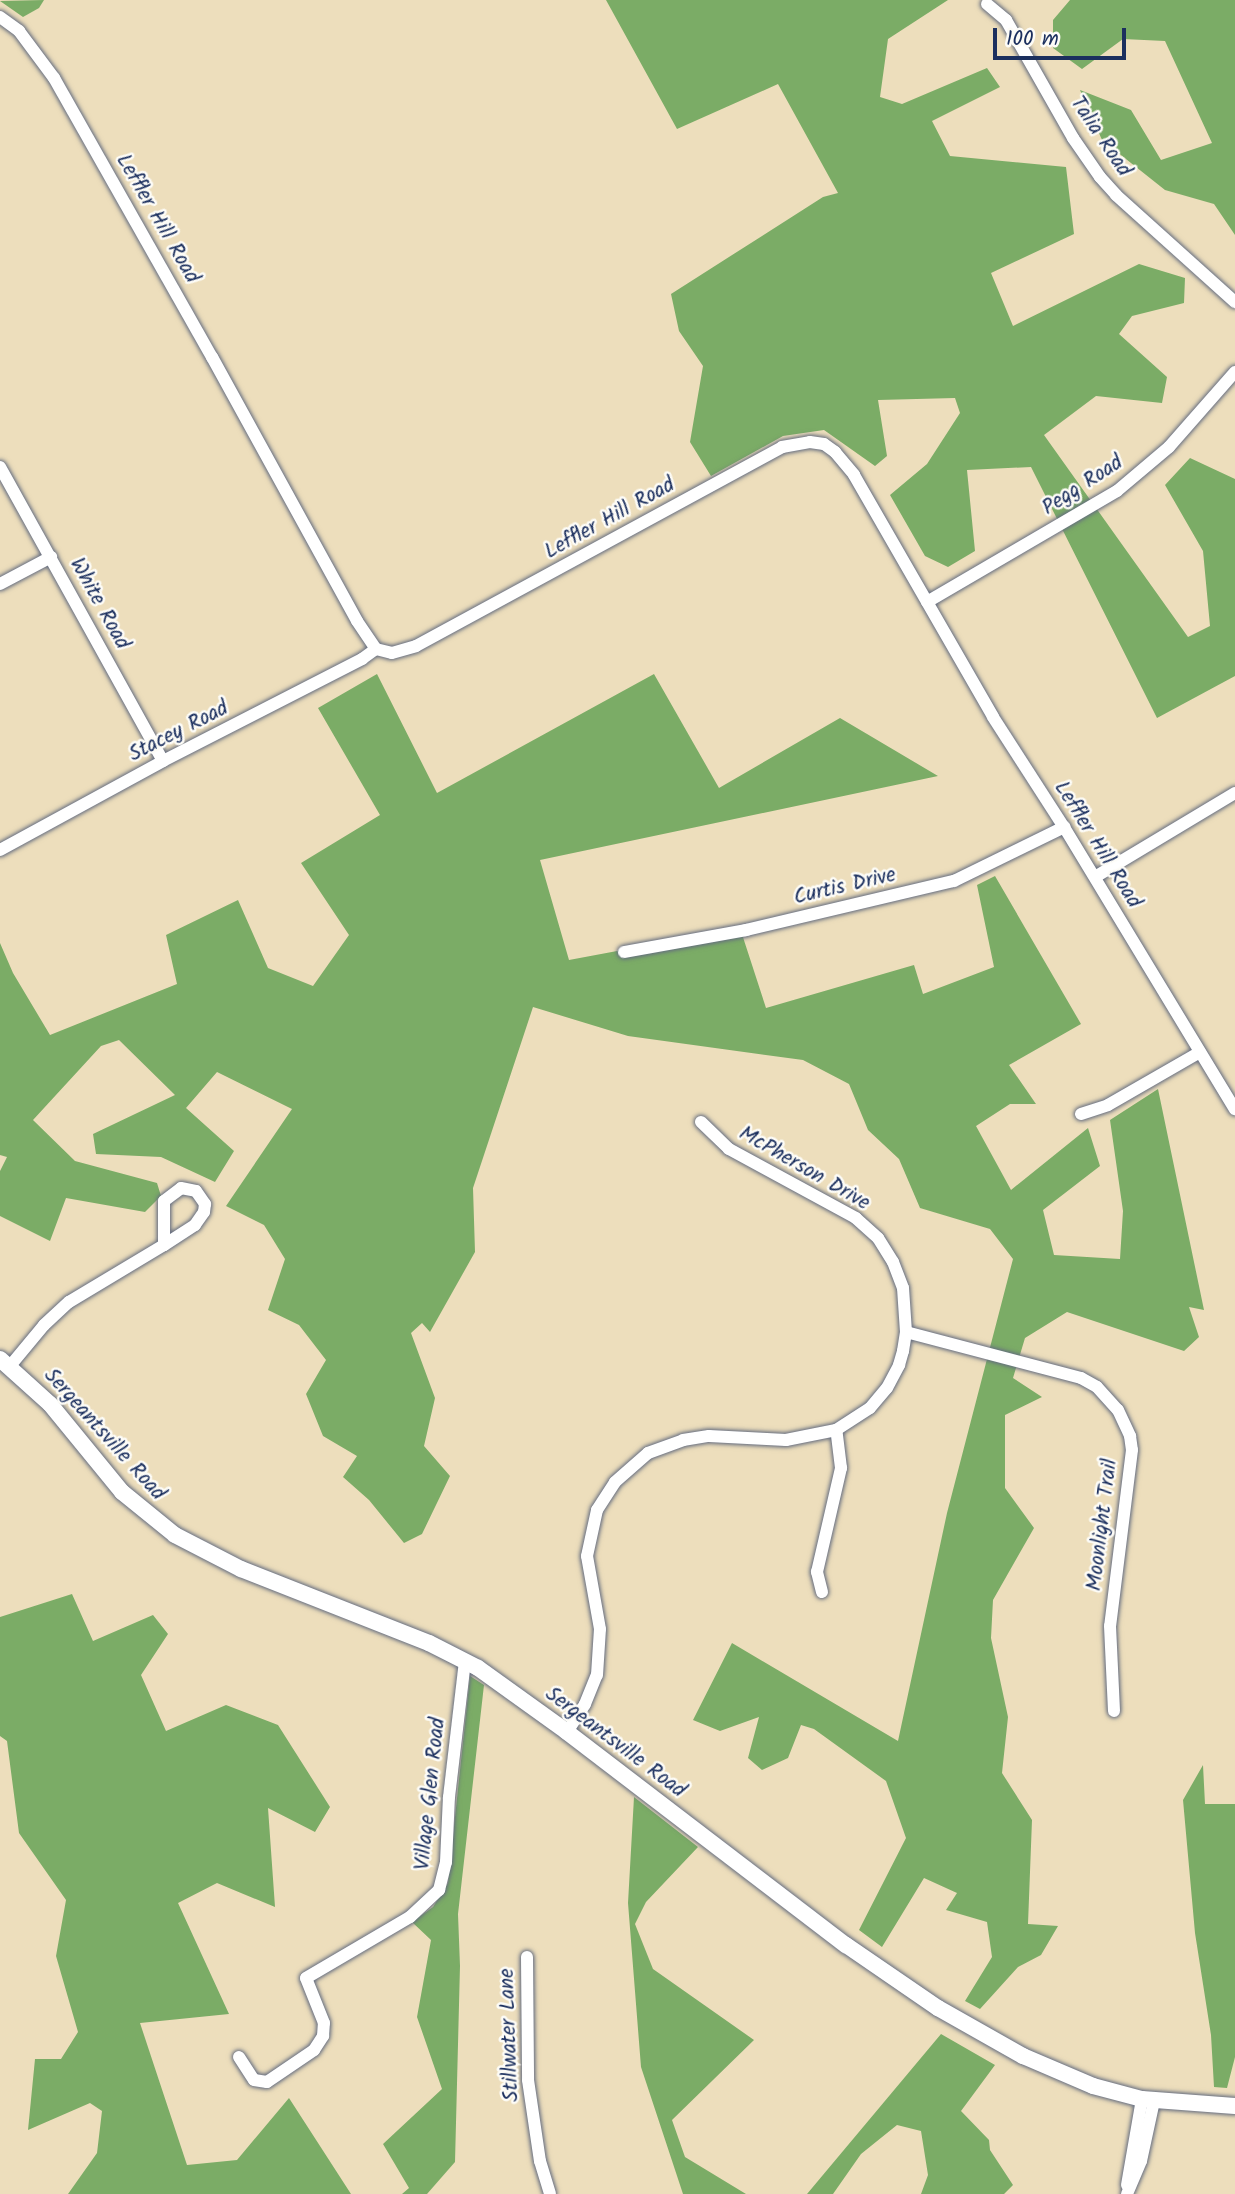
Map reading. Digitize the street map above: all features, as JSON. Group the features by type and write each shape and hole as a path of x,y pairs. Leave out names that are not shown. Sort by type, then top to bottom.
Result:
{"main road":[{"name":"Sergeantsville Road","path":"5,1363 50,1404 122,1492 175,1535 241,1569 429,1643 465,1661 567,1732 846,1945 917,1995 1047,2068 1093,2086 1148,2100 1235,2106"}],"street":[{"name":"Talia Road","path":"987,4 1006,20 1073,138 1100,177 1116,195 1235,302"},
{"name":"Leffler Hill Road","path":"0,17 19,31 54,78 206,345 357,621 376,649 393,653 416,646 782,447 797,443 824,444 845,463 1004,736 1095,877 1235,1109"},
{"name":"Pegg Road","path":"927,602 1117,491 1169,447 1235,372"},
{"name":"White Road","path":"0,467 163,761"},
{"path":"0,584 51,558"},
{"name":"Stacey Road","path":"0,850 163,761 338,672 376,649"},
{"path":"1095,877 1235,793"},
{"name":"Curtis Drive","path":"624,952 746,930 954,881 1064,827"},
{"path":"1081,1114 1108,1105 1200,1052"},
{"name":"McPherson Drive","path":"567,1732 585,1704 597,1675 601,1644 588,1574 589,1539 597,1510 615,1482 635,1462 674,1442 709,1436 786,1440 836,1430 870,1408 887,1388 900,1365 906,1332 903,1288 893,1262 878,1238 856,1218 729,1149 701,1122"},
{"path":"5,1363 69,1302 164,1245 202,1218 205,1204 196,1191 181,1188 164,1201 164,1245"},
{"name":"Moonlight Trail","path":"906,1332 1081,1378 1097,1387 1118,1410 1130,1436 1132,1450 1110,1626 1114,1710"},
{"path":"822,1592 817,1572 842,1468 836,1430"},
{"name":"Village Glen Road","path":"239,2057 254,2080 267,2081 313,2050 323,2036 324,2023 306,1978 410,1917 439,1890 446,1862 449,1797 465,1661"},
{"name":"Stillwater Lane","path":"527,1958 528,2080 540,2161 550,2194"},
{"path":"1127,2194 1148,2100"}],"green space":[{"path":"44,0 39,8 23,17 0,1"},
{"path":"606,0 948,0 888,39 880,97 902,104 987,68 1000,87 932,121 950,156 1066,167 1074,234 991,273 1013,326 1139,264 1185,278 1184,303 1132,316 1119,334 1167,377 1162,403 1096,396 1044,435 1188,637 1210,626 1203,551 1165,485 1190,458 1235,479 1235,676 1157,718 1031,467 967,470 975,551 948,567 925,556 890,495 927,464 960,413 955,398 878,400 887,456 875,466 824,430 783,436 711,476 690,442 703,366 679,331 671,294 823,197 838,193 778,84 677,129"},
{"path":"1070,0 1235,0 1235,235 1214,204 1165,190 1102,140 1080,90 1131,110 1161,160 1212,143 1165,41 1123,39 1082,69 1053,48 1053,20"},
{"path":"377,674 437,793 654,674 719,788 840,718 938,776 540,860 569,960 740,928 766,1008 914,965 923,994 994,967 977,885 995,876 1081,1024 1009,1065 1036,1104 1010,1104 976,1126 1011,1190 1088,1128 1100,1166 1043,1210 1054,1255 1120,1259 1123,1211 1110,1120 1158,1089 1204,1310 1189,1307 1199,1337 1184,1351 1067,1312 1025,1338 1013,1378 1042,1397 1005,1415 1005,1488 1034,1528 993,1600 991,1638 1008,1717 1002,1773 1032,1820 1028,1924 1058,1926 1041,1955 1018,1967 980,2009 965,2001 992,1957 987,1922 946,1910 957,1893 924,1878 882,1947 859,1930 906,1838 886,1781 814,1729 801,1725 788,1758 762,1770 748,1758 759,1717 720,1731 693,1720 732,1643 898,1741 947,1513 1013,1259 990,1229 920,1208 899,1159 868,1130 849,1084 803,1060 628,1036 533,1007 473,1188 475,1252 430,1332 422,1323 411,1333 435,1398 424,1446 450,1476 422,1534 404,1543 369,1500 343,1477 357,1456 323,1436 306,1394 326,1360 299,1325 268,1310 285,1259 264,1225 226,1206 292,1109 217,1072 186,1108 234,1151 215,1182 161,1157 96,1154 93,1134 175,1095 119,1040 101,1046 33,1120 75,1161 157,1183 161,1196 145,1212 66,1198 50,1241 0,1216 0,1171 7,1157 0,1155 0,943 13,973 50,1035 177,984 166,935 238,900 268,968 313,986 349,935 301,863 380,815 318,708"},
{"path":"72,1594 93,1641 153,1615 168,1634 141,1675 166,1731 226,1705 278,1725 330,1807 315,1832 268,1808 275,1907 217,1883 178,1903 229,2014 140,2023 187,2165 237,2160 289,2098 351,2194 68,2194 97,2153 102,2111 90,2103 28,2130 35,2059 61,2059 78,2032 56,1956 66,1900 19,1833 7,1741 0,1736 0,1617"},
{"path":"470,1676 484,1685 458,1914 460,1966 455,2162 427,2194 402,2194 409,2188 383,2144 442,2089 417,2017 431,1940 412,1922 433,1907 448,1883"},
{"path":"1203,1765 1205,1804 1235,1804 1235,2057 1227,2088 1214,2087 1211,2035 1195,1933 1183,1800"},
{"path":"634,1797 698,1847 646,1902 635,1924 653,1969 754,2040 672,2120 685,2157 746,2194 683,2194 641,2067 628,1903"},
{"path":"941,2034 995,2065 961,2111 989,2140 990,2150 1013,2185 1004,2194 921,2194 928,2175 921,2131 897,2125 861,2154 833,2194 807,2194"}]}
